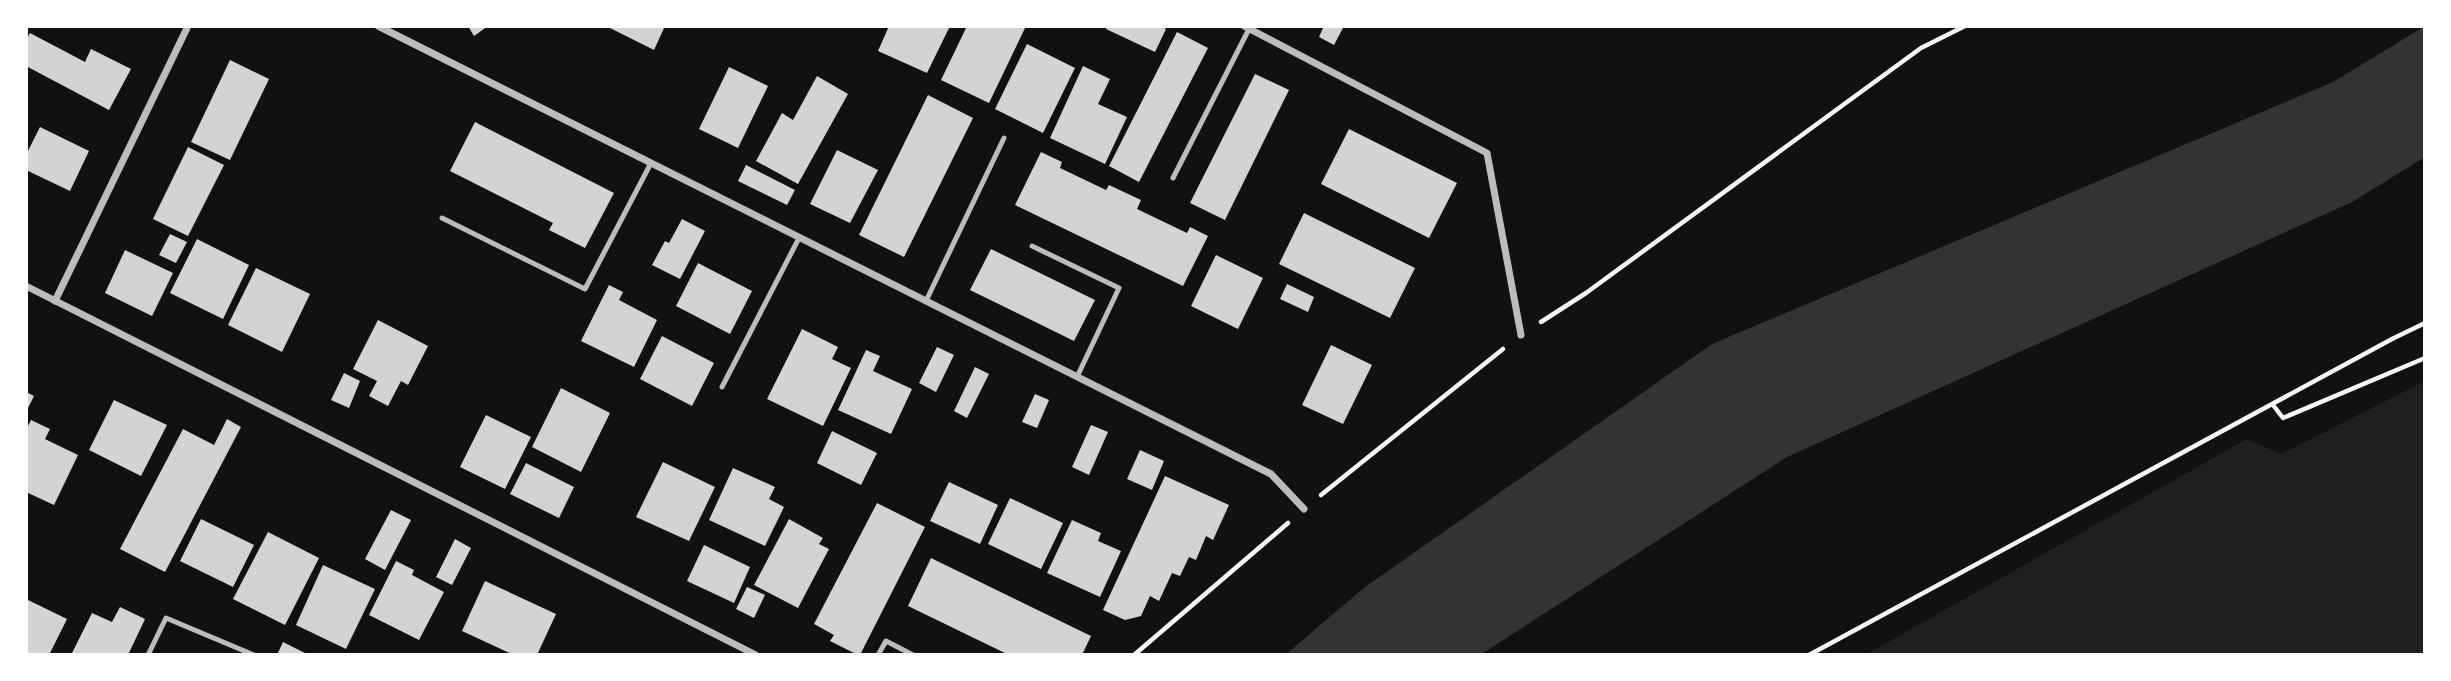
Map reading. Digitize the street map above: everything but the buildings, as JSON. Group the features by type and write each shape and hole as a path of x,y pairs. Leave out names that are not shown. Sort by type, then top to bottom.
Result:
{"street":[{"path":"55,301 188,26"},
{"path":"378,26 1271,474 1304,509"},
{"path":"1246,27 1486,153 1521,335"},
{"path":"26,286 755,655"}],"lane":[{"path":"1173,178 1246,27"},
{"path":"926,301 1004,138"},
{"path":"442,218 585,289 651,163"},
{"path":"722,387 799,238"},
{"path":"1032,246 1119,288 1077,377"},
{"path":"148,655 166,618 254,655"},
{"path":"878,655 886,641 913,655"}],"path":[{"path":"1133,655 1304,509 1521,335 1586,293 1921,48 1965,26"},
{"path":"1809,655 2425,323"},
{"path":"2273,405 2283,418 2425,358"}],"shaded area":[{"path":"2425,26 2425,157 2352,202 1787,457 1480,655 1285,655 1365,587 1712,344 2333,82"},
{"path":"2425,381 2425,655 1865,655 2247,439 2281,454"}]}
